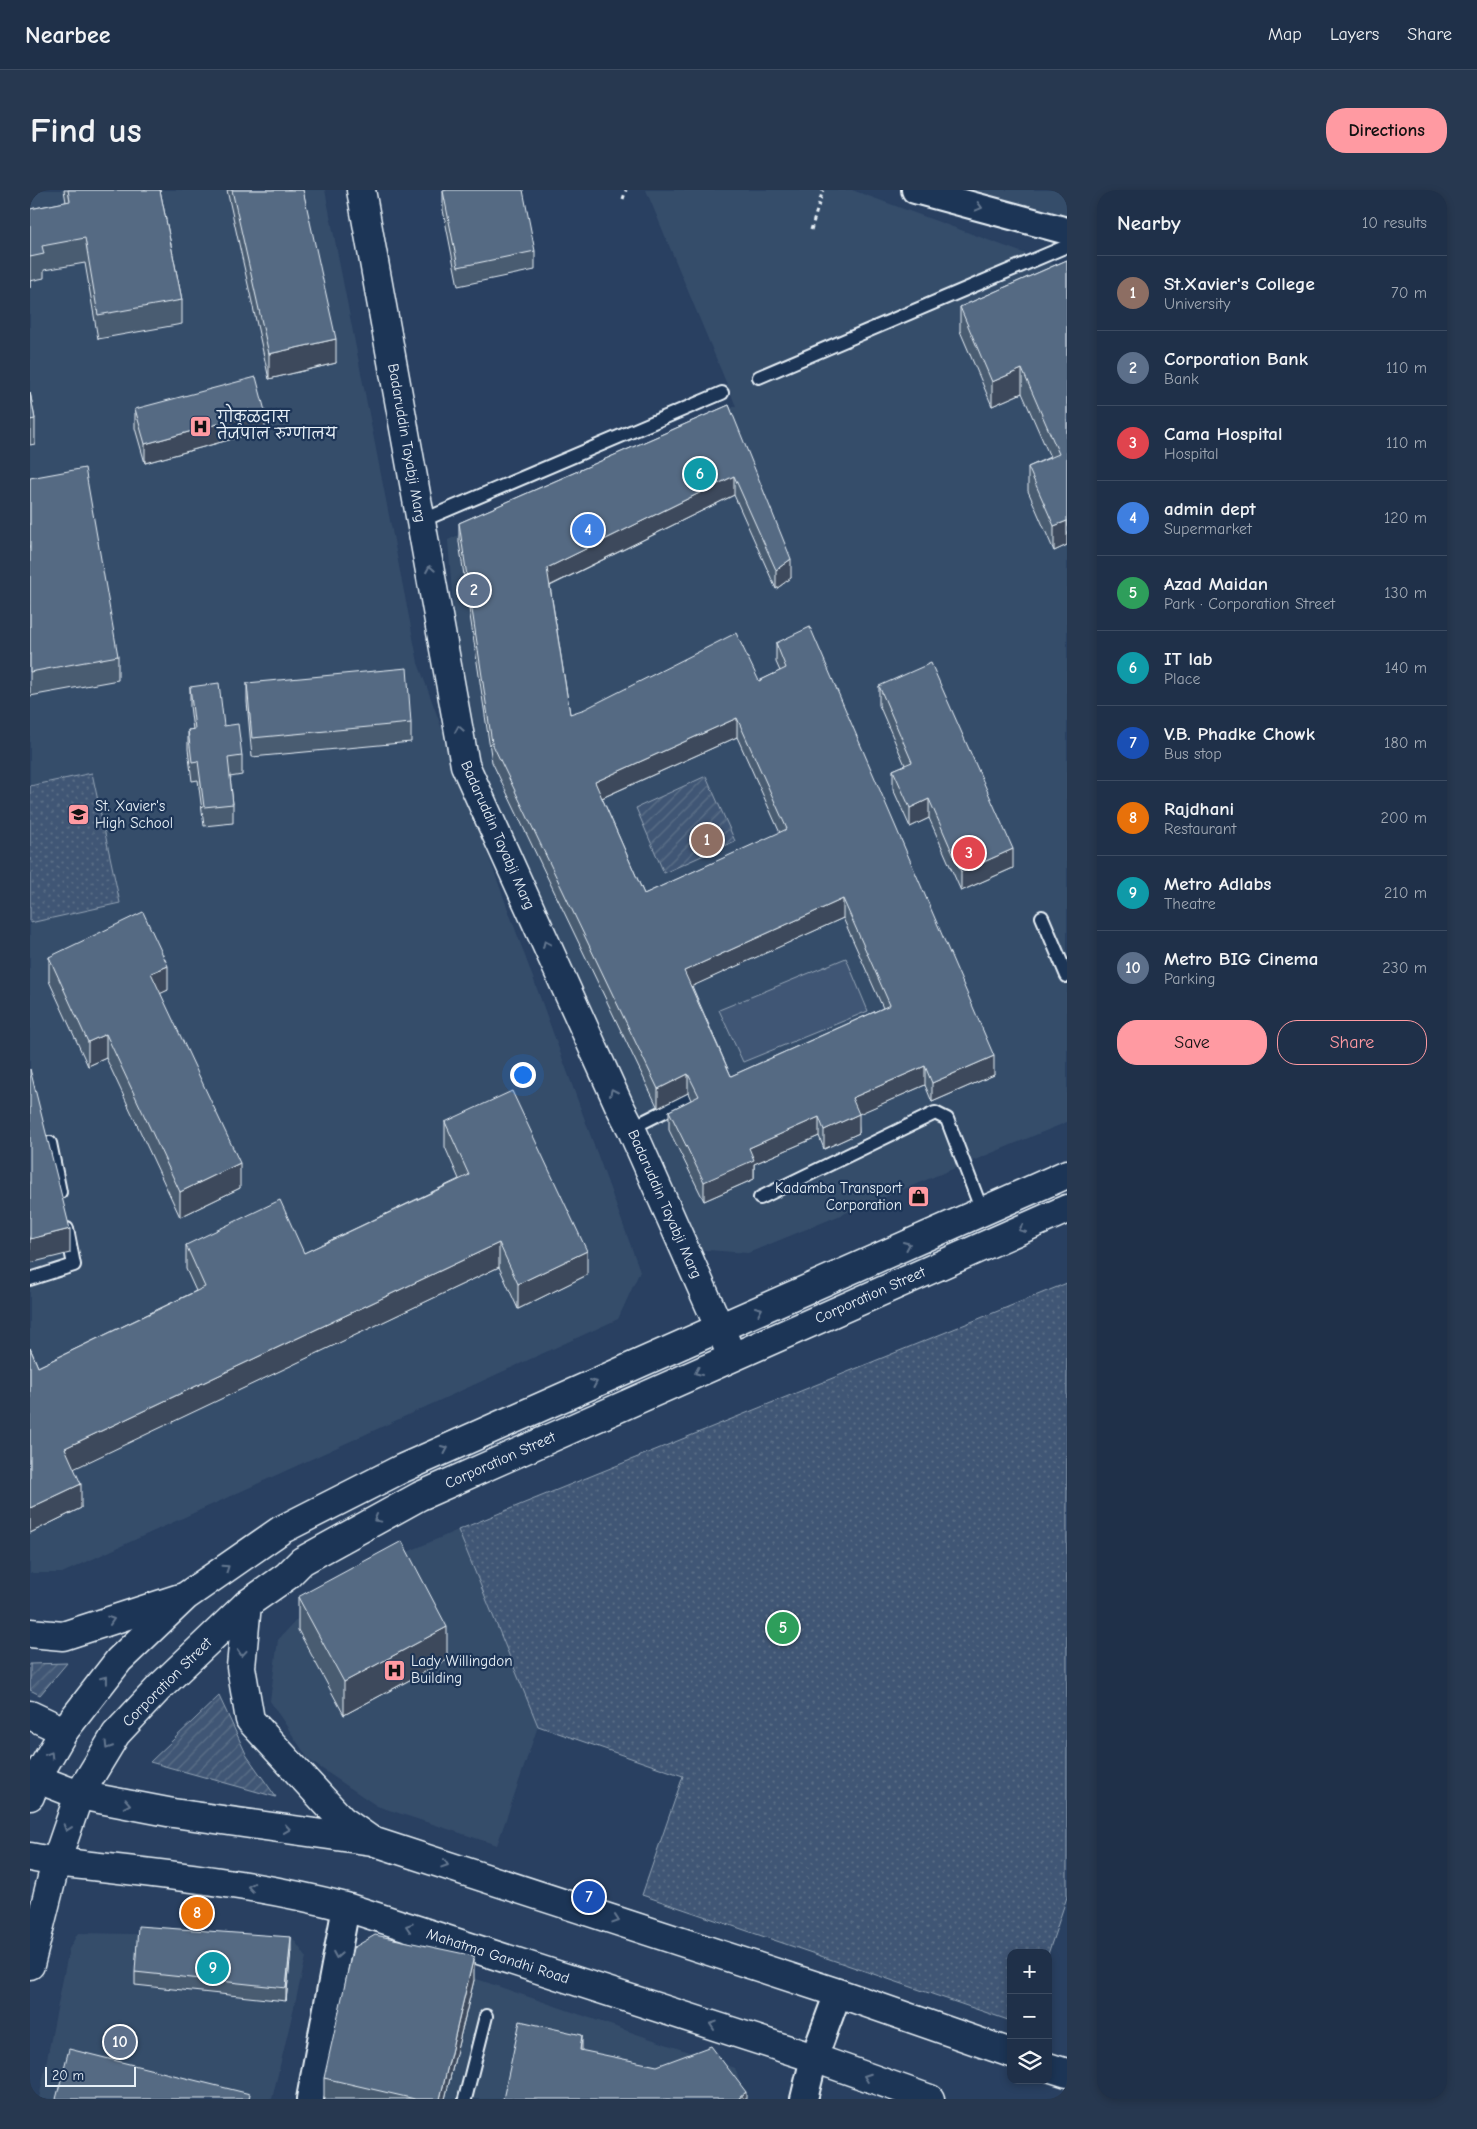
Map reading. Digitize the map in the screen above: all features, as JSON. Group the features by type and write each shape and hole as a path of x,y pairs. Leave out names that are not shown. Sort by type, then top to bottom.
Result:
{"main road":[{"name":"Badaruddin Tayabji Marg","path":"361,190 465,765 619,1106 631,1128 732,1356"},
{"name":"Corporation Street","path":"32,1784 64,1731 119,1660 186,1596 282,1530 401,1469 1067,1174"},
{"name":"Corporation Street","path":"30,1965 43,1859 79,1794 116,1734 159,1688 247,1604 287,1576 302,1561 420,1496 1067,1209"},
{"path":"30,1633 63,1636 186,1596"},
{"path":"247,1604 241,1666 250,1720 342,1820 372,1840"},
{"path":"30,1715 64,1731"},
{"path":"32,1784 173,1812 372,1840 838,1993 1007,2053"},
{"name":"Mahatma Gandhi Road","path":"43,1859 214,1881 294,1894 346,1907 814,2058 930,2099"},
{"path":"1052,2068 1067,2073"}],"street":[{"path":"915,190 1067,231"},
{"path":"310,2099 346,1907"},
{"path":"804,2099 814,2058 838,1993"}],"lane":[{"path":"759,377 1067,246"},
{"path":"421,521 722,393"},
{"path":"1042,917 1067,976"},
{"path":"631,1128 689,1099"},
{"path":"760,1198 934,1113 946,1119 982,1212"},
{"path":"30,1279 74,1265 50,1143"},
{"path":"465,2099 486,2016"}],"path":[{"path":"623,199 626,190"},
{"path":"811,230 823,190"}],"shaded area":[{"path":"30,190 325,190 418,663 640,1271 618,1319 62,1573 30,1573"},
{"path":"646,190 852,190 1067,269 1067,1122 748,1253 694,1249 464,750 448,540 736,406"},
{"path":"939,190 1067,190 1067,235"},
{"path":"92,773 120,903 30,923 30,786"},
{"path":"706,776 735,841 664,873 636,808"},
{"path":"846,958 868,1011 743,1062 719,1010"},
{"path":"1067,1283 1067,1897 1050,1949 1007,1949 1007,2020 642,1895 683,1776 538,1726 458,1530"},
{"name":"Lady Willingdon Building","path":"458,1530 538,1726 497,1845 377,1806 309,1760 270,1701 278,1640 327,1587"},
{"path":"67,1663 40,1695 30,1690 30,1664"},
{"path":"219,1696 247,1756 276,1797 150,1762"},
{"path":"78,1933 292,1937 306,1957 272,2099 39,2099 69,1949"},
{"path":"378,1945 735,2068 745,2099 312,2099 348,1960"}],"building":[{"path":"68,190 160,190 182,300 98,315 85,238 42,246 44,254 30,257 30,209 70,201"},
{"path":"232,190 303,190 336,339 269,354"},
{"path":"523,190 535,251 458,267 443,191"},
{"path":"1067,260 1067,521 1054,526 1028,467 1059,454 1022,369 992,382 960,307"},
{"path":"256,377 265,411 145,444 135,409"},
{"path":"30,392 35,419 30,420"},
{"path":"729,405 791,559 776,570 734,476 547,568 570,714 585,709 736,633 759,681 786,668 776,643 810,627 994,1056 932,1083 925,1066 852,1098 859,1114 824,1130 819,1117 749,1148 754,1160 704,1182 669,1111 699,1096 688,1074 658,1089 492,743 459,523","holes":["737,718 787,829 644,894 595,782","843,899 890,1005 731,1076 684,971"]},
{"path":"85,468 118,656 30,672 30,478"},
{"path":"931,663 1013,849 961,872 929,799 910,808 893,770 912,762 879,686"},
{"path":"407,668 411,723 252,738 247,683"},
{"path":"219,683 224,726 238,724 242,756 228,758 233,804 204,807 198,761 192,762 188,730 195,729 190,687"},
{"path":"143,912 168,966 151,973 240,1163 180,1192 106,1034 88,1042 49,957"},
{"path":"30,1069 70,1229 30,1239"},
{"path":"512,1091 587,1251 518,1284 499,1243 65,1448 81,1484 30,1508 30,1348 38,1367 205,1287 186,1245 280,1200 304,1253 469,1175 445,1122"},
{"path":"402,1541 447,1627 344,1682 298,1597"},
{"path":"138,1926 291,1937 286,1988 135,1972"},
{"path":"375,1935 474,1956 440,2099 415,2099 324,2078 353,1948"},
{"path":"520,2021 582,2035 580,2050 657,2066 711,2046 746,2092 738,2099 503,2099"},
{"path":"69,2049 250,2094 249,2099 56,2099"}],"place":[{"name":"गोकुळदास तेजपाल रुग्णालय","path":"201,426"},
{"name":"IT lab","path":"700,474"},
{"name":"admin dept","path":"588,530"},
{"name":"Corporation Bank","path":"474,590"},
{"name":"St. Xavier's High School","path":"79,815"},
{"name":"St.Xavier's College","path":"707,840"},
{"name":"Cama Hospital","path":"969,853"},
{"name":"Kadamba Transport Corporation","path":"918,1197"},
{"name":"Azad Maidan","path":"783,1628"},
{"name":"Lady Willingdon Building","path":"395,1670"},
{"name":"V.B. Phadke Chowk","path":"589,1897"},
{"name":"Rajdhani","path":"197,1913"},
{"name":"Metro Adlabs","path":"213,1968"},
{"name":"Metro BIG Cinema","path":"120,2042"}]}
